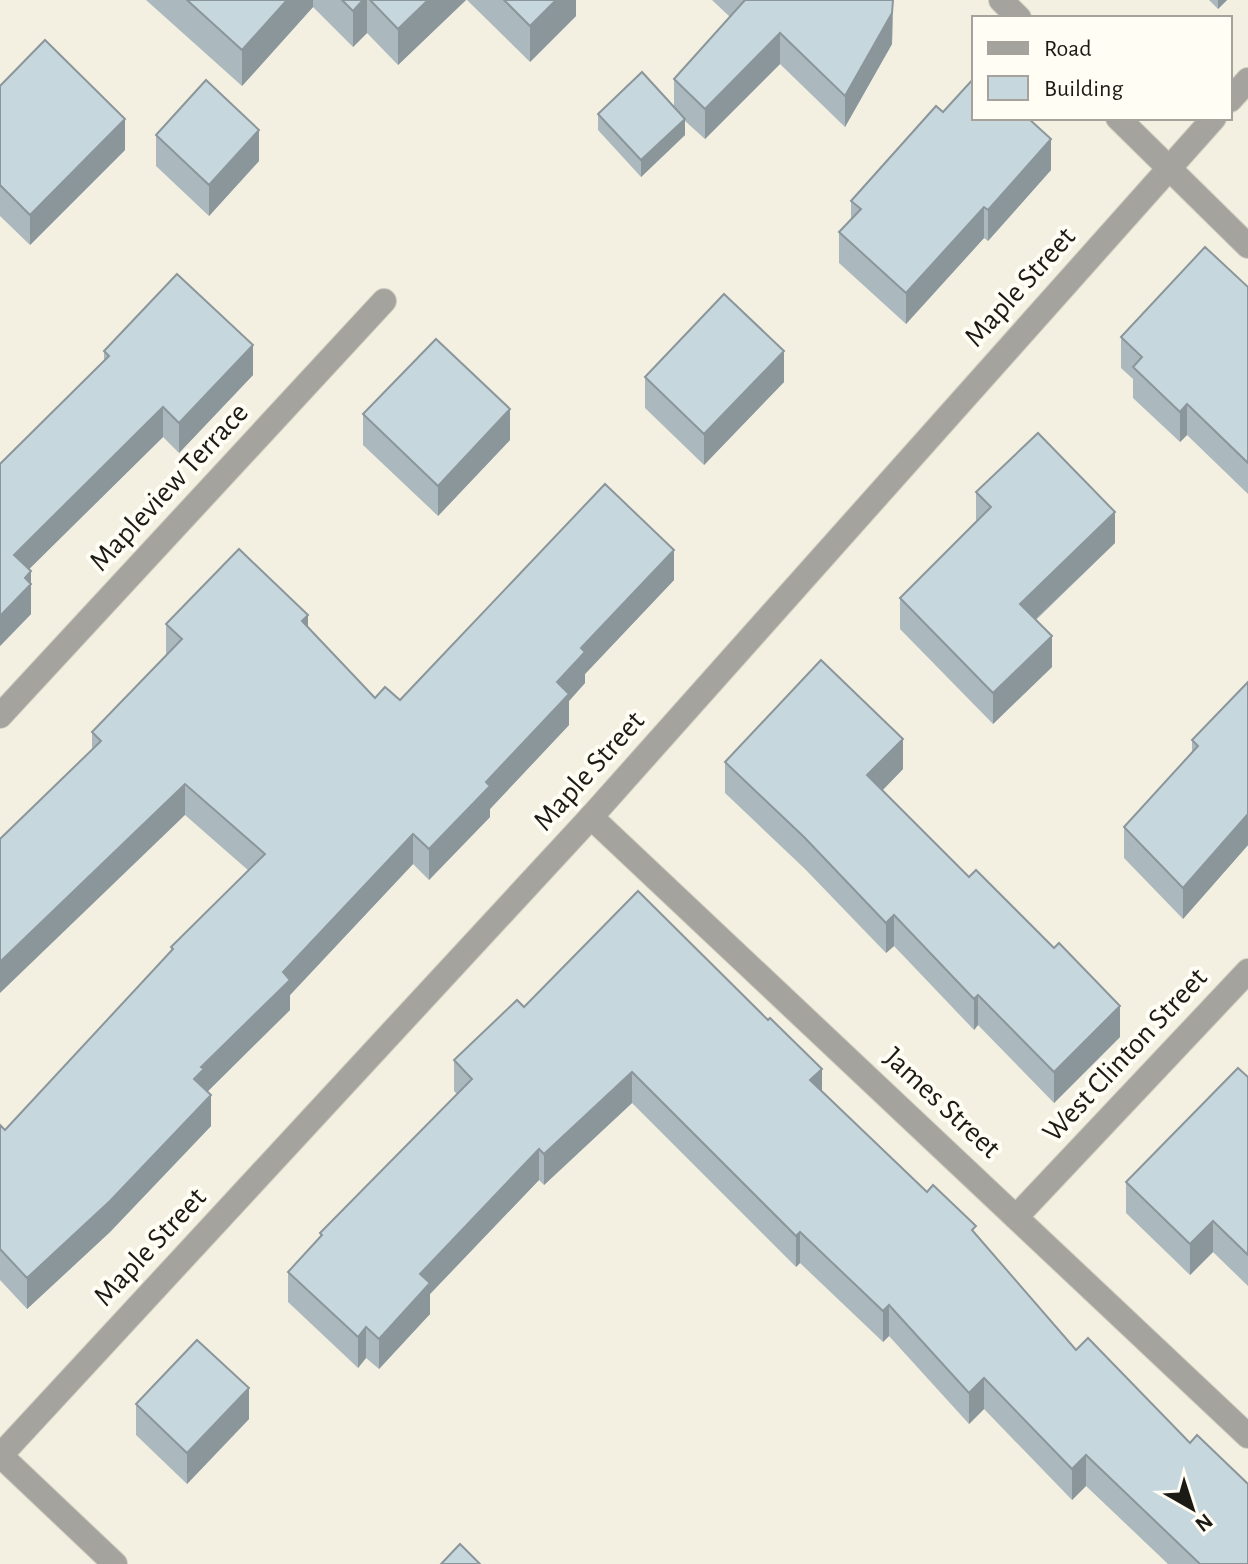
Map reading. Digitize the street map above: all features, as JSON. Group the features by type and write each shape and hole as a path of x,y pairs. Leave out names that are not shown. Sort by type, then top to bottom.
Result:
{"street":[{"path":"1001,0 1017,16"},
{"path":"1232,98 1248,80"},
{"path":"1120,120 1248,246"},
{"name":"Maple Street","path":"0,1455 591,817 1212,120"},
{"name":"Mapleview Terrace","path":"0,716 384,301"},
{"name":"James Street","path":"591,817 1248,1436"},
{"name":"West Clinton Street","path":"1016,1217 1248,971"},
{"path":"0,1455 115,1564"}],"building":[{"path":"187,0 287,0 242,50"},
{"path":"342,0 363,0 353,11"},
{"path":"370,0 428,0 398,29"},
{"path":"504,0 556,0 530,26"},
{"path":"745,0 893,0 892,13 845,96 780,33 705,109 674,79"},
{"path":"45,40 125,119 30,215 0,185 0,86"},
{"path":"642,72 685,119 641,160 598,114"},
{"path":"206,80 259,130 209,185 156,135"},
{"path":"972,80 972,120 1030,120 1051,139 988,210 984,207 906,293 839,232 861,209 851,201 936,106 943,112"},
{"path":"1205,247 1248,287 1248,463 1187,404 1180,412 1133,367 1142,357 1121,337"},
{"path":"177,274 253,345 179,423 163,407 14,555 31,571 25,578 31,584 0,616 0,464 109,356 104,351"},
{"path":"724,294 784,351 704,434 645,377"},
{"path":"436,339 510,409 438,486 363,414"},
{"path":"1038,433 1115,512 1020,604 1052,636 993,693 900,598 991,507 976,492"},
{"path":"605,484 674,550 581,648 585,652 557,682 569,694 486,782 490,786 429,849 413,834 283,972 290,980 201,1067 204,1069 194,1079 211,1095 110,1201 27,1278 0,1249 0,1125 5,1130 173,949 171,947 265,854 185,784 0,962 0,839 101,741 92,732 182,639 166,624 239,549 308,615 302,621 375,698 385,687 400,700"},
{"path":"821,660 903,739 867,775 969,877 976,870 1054,948 1059,943 1120,1006 1054,1072 978,995 974,999 894,915 886,923 805,838 725,762"},
{"path":"1248,682 1248,814 1183,888 1124,827 1198,746 1192,740"},
{"path":"638,891 822,1069 810,1080 927,1192 933,1185 976,1226 972,1230 1076,1350 1088,1338 1190,1443 1197,1435 1248,1484 1248,1564 1200,1564 1086,1455 1072,1469 984,1378 969,1393 889,1305 883,1311 800,1232 796,1236 632,1072 544,1154 539,1149 420,1274 430,1283 379,1339 366,1327 358,1337 288,1272 322,1235 320,1233 472,1079 454,1060 517,1000 524,1007"},
{"path":"1238,1068 1248,1077 1248,1255 1213,1221 1190,1244 1126,1182"},
{"path":"197,1340 249,1388 187,1453 136,1404"},
{"path":"460,1544 480,1564 441,1564"}]}
